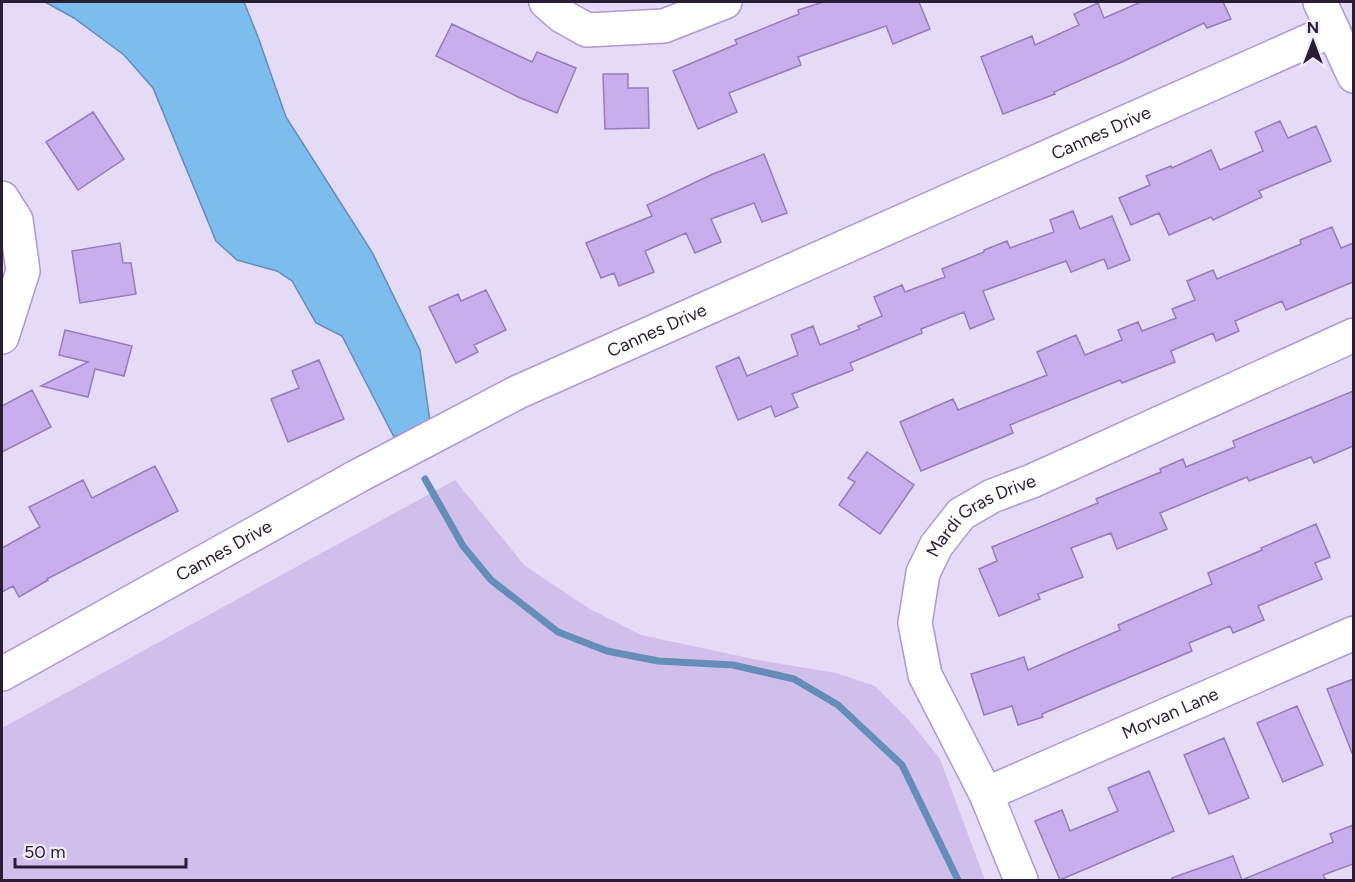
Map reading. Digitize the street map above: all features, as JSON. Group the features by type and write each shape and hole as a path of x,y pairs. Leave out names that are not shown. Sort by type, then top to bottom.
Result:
{"street":[{"path":"546,2 562,16 587,30 664,26 725,2"},
{"path":"1326,16 1353,76"},
{"name":"Cannes Drive","path":"2,674 358,476 518,392 1326,16"},
{"path":"2,198 16,220 23,271 2,337"},
{"name":"Mardi Gras Drive","path":"1021,880 986,794 925,675 915,623 923,573 936,546 961,514 992,495 1032,481 1353,335"},
{"name":"Morvan Lane","path":"986,794 1353,633"}],"shaded area":[{"path":"455,480 525,566 590,609 641,635 758,660 836,673 875,686 909,720 940,759 985,880 2,880 2,728"}],"water":[{"path":"45,2 244,2 286,117 372,252 420,350 430,422 394,437 342,336 316,323 292,281 277,271 237,260 216,241 153,88 124,55 74,18"}],"building":[{"path":"823,2 919,2 930,29 893,44 886,26 798,57 801,65 729,93 737,112 698,129 673,71 737,44 735,40 799,14 798,10"},
{"path":"1141,2 1223,2 1231,19 1207,28 1204,23 1054,92 1055,94 1003,114 981,57 1032,36 1035,45 1079,25 1074,14 1098,3 1104,18"},
{"path":"452,24 532,62 537,52 576,68 557,113 518,97 436,56"},
{"path":"603,74 628,74 628,88 648,88 649,128 605,129"},
{"path":"93,112 124,159 78,190 46,142"},
{"path":"1280,121 1288,138 1316,126 1331,161 1259,191 1262,197 1213,220 1211,217 1169,235 1159,213 1131,225 1119,198 1150,185 1146,176 1171,166 1172,168 1211,150 1220,170 1263,151 1255,132"},
{"path":"764,154 787,213 762,222 754,203 711,219 721,242 695,253 686,233 645,251 654,272 619,286 614,273 601,278 586,243 652,216 647,205 713,174"},
{"path":"1073,211 1080,229 1112,216 1130,260 1108,269 1104,259 1071,272 1066,261 983,291 994,319 970,329 964,312 921,329 922,333 850,363 853,370 792,394 798,407 775,417 771,406 738,420 716,367 739,357 747,376 798,355 791,335 813,326 820,345 860,329 858,326 882,316 874,297 902,285 905,292 945,277 942,269 1007,241 1010,248 1054,232 1050,220"},
{"path":"1332,227 1341,248 1353,243 1353,282 1286,310 1282,301 1235,321 1239,331 1216,341 1213,333 1171,351 1175,362 1122,383 1120,380 1010,425 1013,433 921,471 900,422 953,399 958,410 1047,375 1037,352 1076,335 1085,355 1122,340 1118,330 1138,322 1142,331 1176,318 1172,309 1195,300 1187,281 1213,270 1217,279 1301,244 1300,240"},
{"path":"120,243 123,263 131,263 136,294 80,303 72,251"},
{"path":"486,290 506,330 474,345 478,352 456,363 429,307 458,294 461,301"},
{"path":"65,330 132,346 124,376 95,369 88,397 41,386 88,362 59,355"},
{"path":"319,360 344,419 288,442 271,399 299,388 292,371"},
{"path":"32,390 51,427 2,452 2,406"},
{"path":"1353,391 1353,446 1314,463 1311,457 1249,481 1247,477 1160,513 1167,529 1117,549 1111,533 1071,548 1083,577 1038,594 1040,599 999,616 979,569 997,561 992,547 1098,503 1096,499 1161,472 1160,469 1183,459 1186,467 1235,447 1233,441"},
{"path":"867,452 914,485 880,534 839,505 855,482 848,478"},
{"path":"155,466 178,511 47,579 19,597 13,586 2,592 2,548 40,527 29,507 83,480 92,498"},
{"path":"1316,524 1330,557 1315,563 1322,579 1258,606 1264,620 1233,633 1230,626 1189,643 1192,651 1042,714 1043,717 1018,725 1012,706 984,715 971,674 1024,657 1028,670 1120,630 1118,625 1212,584 1208,573"},
{"path":"1353,679 1353,753 1352,753 1327,689"},
{"path":"1297,706 1323,765 1283,782 1257,723"},
{"path":"1224,738 1249,798 1209,814 1184,755"},
{"path":"1149,771 1174,831 1060,880 1035,821 1062,810 1070,831 1118,811 1108,788"},
{"path":"1353,825 1353,864 1323,875 1326,880 1242,880 1333,842 1330,834"},
{"path":"1233,856 1242,880 1173,880 1172,878"}],"waterway":[{"path":"425,479 463,546 491,580 558,632 607,651 658,661 733,665 794,679 838,705 902,765 958,880"}]}
